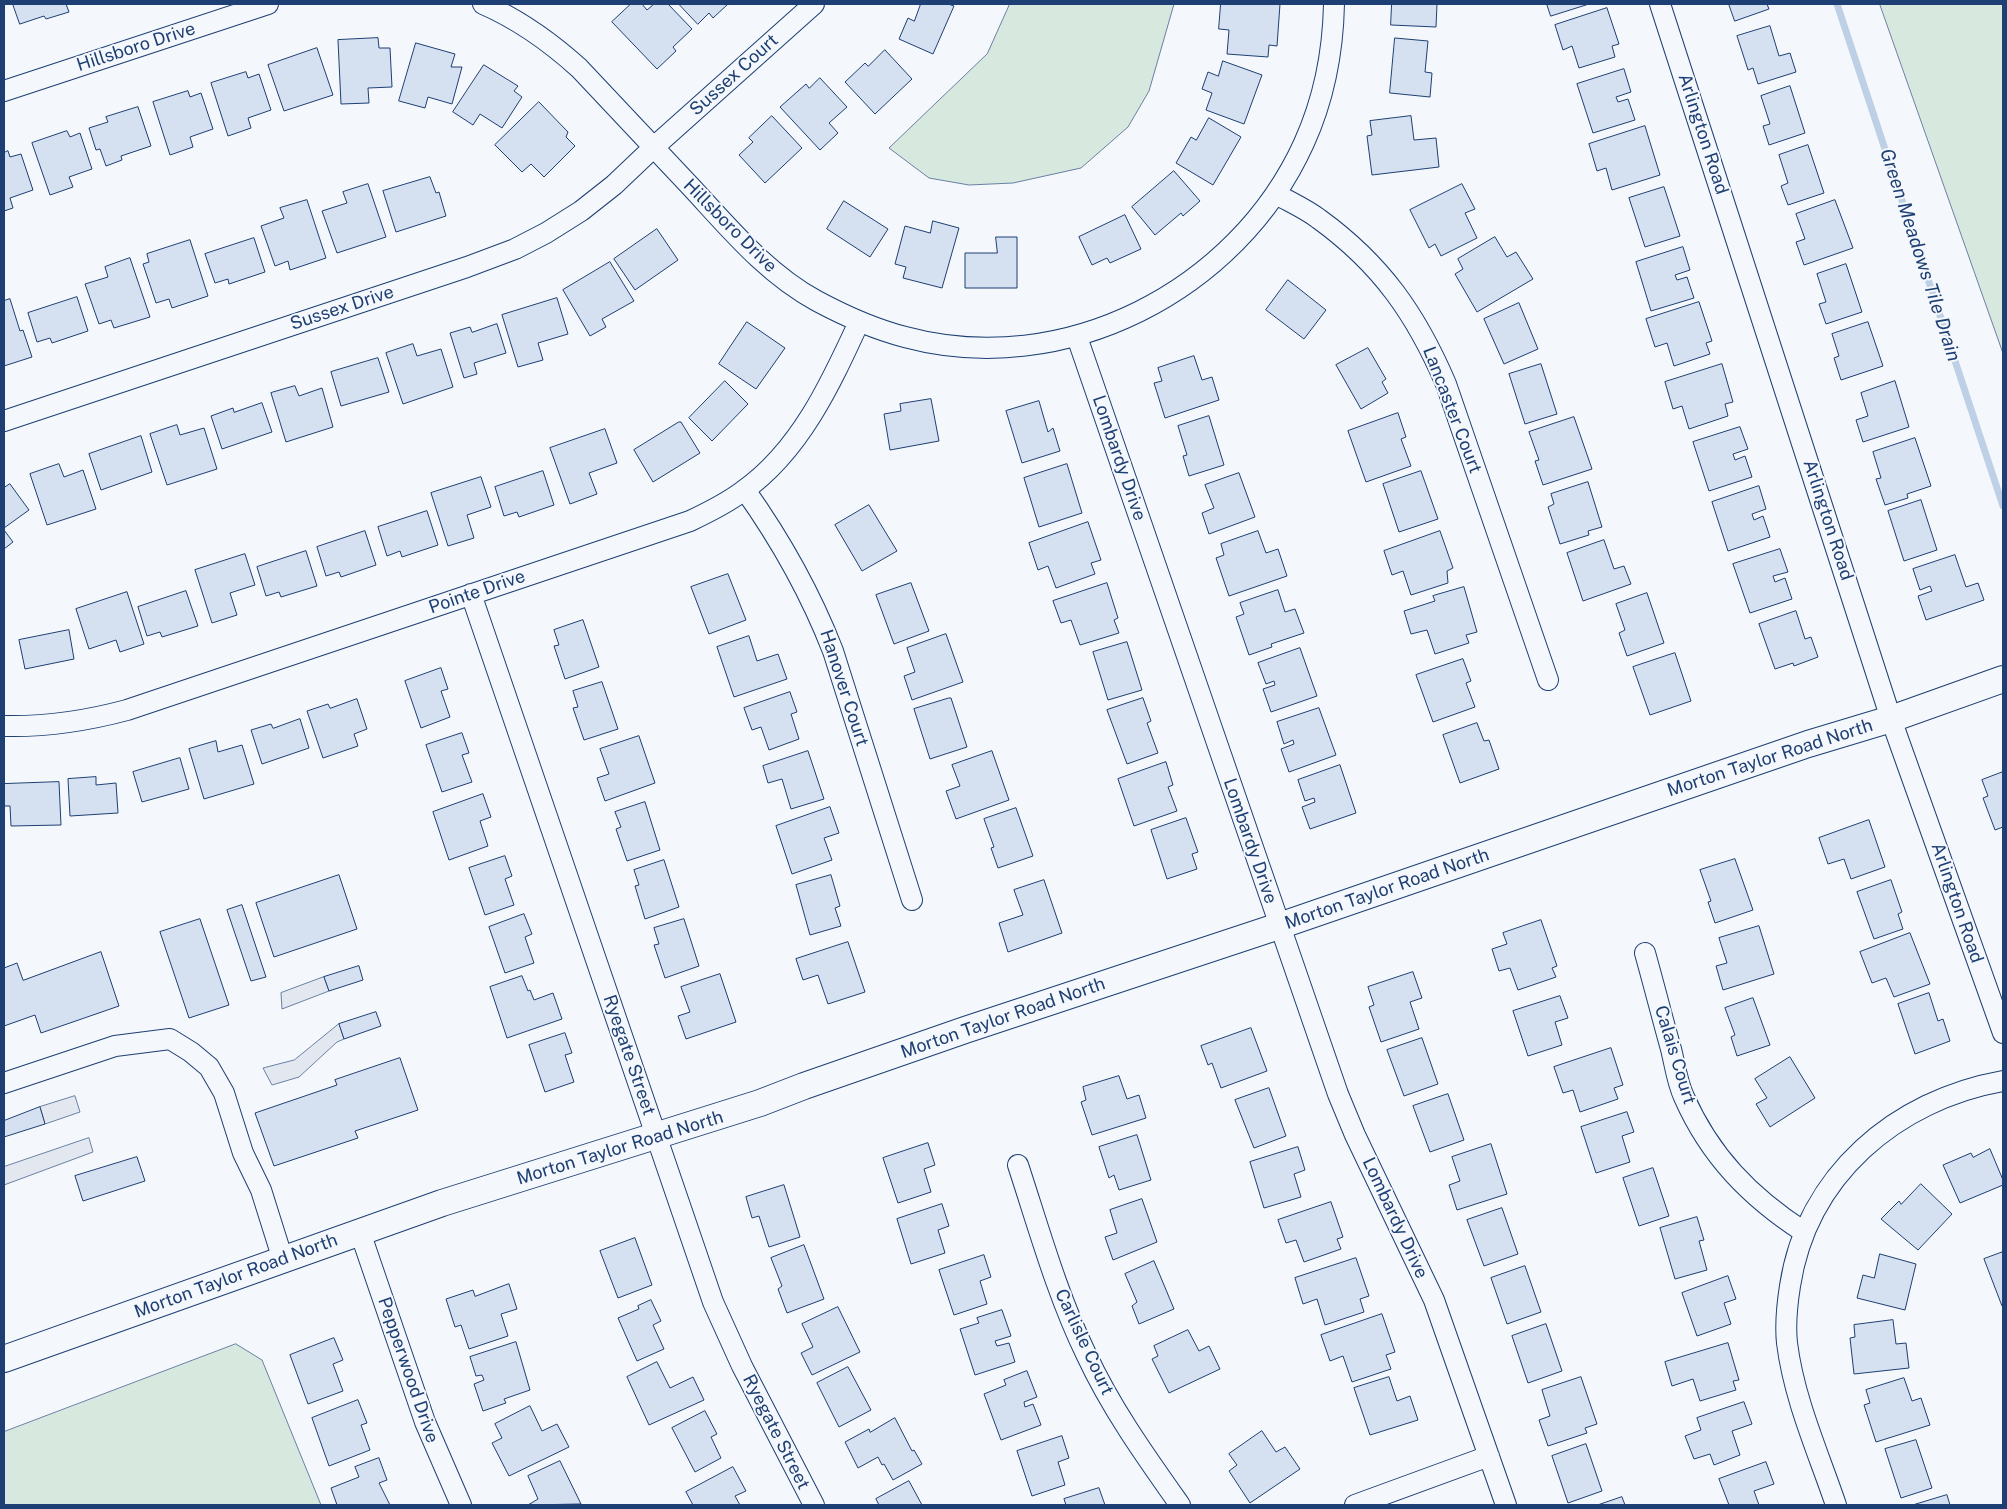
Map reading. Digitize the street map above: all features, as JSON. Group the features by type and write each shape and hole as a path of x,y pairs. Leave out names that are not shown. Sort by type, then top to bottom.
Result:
{"street":[{"name":"Hillsboro Drive","path":"483,4 510,16 554,45 579,68 746,247 768,266 815,300 859,322 905,337 962,347 1020,346 1050,343 1077,337 1132,316 1158,303 1219,259 1240,239 1276,194 1304,143 1323,91 1329,63 1334,4"},
{"name":"Sussex Court","path":"654,147 814,4"},
{"name":"Arlington Road","path":"1660,4 1891,719 2003,1033"},
{"name":"Hillsboro Drive","path":"4,91 258,5"},
{"name":"Sussex Drive","path":"4,421 448,273 514,249 546,233 581,211 614,185 654,147"},
{"name":"Lancaster Court","path":"1276,194 1318,218 1356,248 1389,283 1426,340 1446,384 1548,680"},
{"name":"Pointe Drive","path":"4,726 54,725 94,719 127,710 690,521 719,508 745,490 775,464 806,423 836,374 859,322"},
{"name":"Lombardy Drive","path":"1077,337 1338,1094 1355,1136 1434,1300 1506,1505"},
{"name":"Hanover Court","path":"745,490 786,551 820,617 833,651 912,900"},
{"name":"Ryegate Street","path":"471,594 724,1328 814,1505"},
{"name":"Morton Taylor Road North","path":"4,1359 442,1203 760,1103 964,1030 1279,926 1748,764 1891,719 2003,679"},
{"name":"Calais Court","path":"1646,953 1683,1095 1699,1127 1730,1170 1755,1196 1775,1213 1804,1232"},
{"path":"4,1083 115,1046 170,1039 209,1067 224,1093 243,1153 261,1190 283,1260"},
{"path":"1836,1505 1793,1379 1787,1341 1787,1305 1793,1265 1804,1232 1817,1205 1836,1177 1886,1129 1916,1111 1947,1096 1980,1085 2003,1081"},
{"name":"Carlisle Court","path":"1018,1165 1064,1305 1086,1355 1113,1404 1149,1462 1180,1505"},
{"name":"Pepperwood Drive","path":"360,1232 425,1422 461,1505"},
{"path":"1355,1505 1489,1456"}],"shaded area":[{"path":"1010,4 1174,4 1149,91 1128,127 1081,168 1013,183 969,185 929,178 889,148 987,54"},
{"path":"1880,4 2003,4 2003,353"},
{"path":"324,977 329,991 282,1009 281,993"},
{"path":"339,1024 344,1039 337,1042 299,1077 272,1085 263,1068 294,1060"},
{"path":"75,1096 80,1112 45,1124 40,1107"},
{"path":"89,1138 93,1152 4,1185 4,1167"},
{"path":"236,1344 262,1360 321,1505 4,1505 4,1432"}],"building":[{"path":"13,4 66,4 69,12 46,19 44,16 20,24"},
{"path":"631,4 642,4 647,10 654,4 668,4 692,29 673,47 676,51 657,69 612,22"},
{"path":"679,4 728,4 713,18 709,13 698,24"},
{"path":"921,4 948,4 954,6 933,54 899,39 908,18 914,21"},
{"path":"1221,4 1280,4 1277,46 1269,45 1268,57 1227,54 1229,30 1219,29"},
{"path":"1392,4 1437,4 1436,27 1391,25"},
{"path":"1547,4 1589,4 1551,16"},
{"path":"1729,4 1767,4 1769,9 1735,21"},
{"path":"1607,8 1619,44 1612,46 1615,57 1579,68 1572,46 1563,50 1555,25"},
{"path":"1770,26 1779,56 1790,53 1796,72 1758,84 1753,68 1748,70 1737,36"},
{"path":"378,38 379,48 390,48 392,87 368,88 369,103 341,104 338,40"},
{"path":"1395,38 1428,41 1425,72 1432,73 1430,97 1390,93"},
{"path":"416,43 455,54 451,67 462,67 452,104 428,97 425,108 399,101"},
{"path":"317,48 333,95 284,111 268,65"},
{"path":"885,50 912,79 875,114 845,82 865,63 868,66"},
{"path":"1223,61 1262,75 1244,124 1206,110 1212,93 1202,89 1208,72 1218,76"},
{"path":"484,65 518,86 514,91 522,97 502,128 480,114 473,125 453,112"},
{"path":"1624,69 1631,92 1616,97 1618,102 1628,99 1635,120 1593,133 1577,84"},
{"path":"246,72 248,78 259,74 271,110 248,118 251,128 228,136 211,83"},
{"path":"820,78 847,107 829,123 838,133 820,150 780,107 806,84 809,88"},
{"path":"1790,86 1805,133 1769,145 1763,126 1770,124 1761,96"},
{"path":"188,91 190,97 201,93 213,129 190,137 193,147 170,155 153,102"},
{"path":"539,102 568,132 566,137 575,146 544,177 531,164 522,172 495,145"},
{"path":"138,107 151,146 121,156 122,160 106,166 100,149 96,150 89,128 108,122 106,117"},
{"path":"772,116 802,148 765,183 739,155 753,142 749,138"},
{"path":"1411,116 1414,140 1436,138 1439,167 1372,175 1367,136 1372,135 1370,121"},
{"path":"1209,118 1241,137 1213,185 1176,163 1191,137 1196,140"},
{"path":"1645,126 1660,175 1612,190 1606,168 1597,171 1589,144"},
{"path":"67,131 70,137 80,133 92,169 69,177 73,187 50,195 32,143"},
{"path":"1808,145 1824,193 1788,205 1781,186 1788,183 1779,155"},
{"path":"8,151 10,157 21,154 33,190 10,198 13,208 4,211 4,153"},
{"path":"1174,171 1200,201 1183,216 1181,213 1155,235 1132,207"},
{"path":"430,177 436,193 439,192 446,216 396,232 383,191"},
{"path":"368,184 386,237 337,253 322,211 347,203 343,192"},
{"path":"1462,184 1475,209 1465,213 1477,238 1441,256 1435,244 1429,248 1410,210"},
{"path":"1664,187 1680,236 1645,247 1629,198"},
{"path":"307,200 326,258 290,270 288,261 275,266 261,226 284,218 280,208"},
{"path":"1835,200 1853,248 1804,265 1796,242 1805,239 1796,214"},
{"path":"844,201 888,229 870,257 827,229"},
{"path":"1125,215 1141,249 1110,263 1107,258 1092,265 1079,237"},
{"path":"933,221 959,228 942,288 903,278 906,267 895,264 905,226 930,233"},
{"path":"657,229 678,260 635,290 614,259"},
{"path":"996,237 1017,237 1017,288 965,288 965,253 997,253"},
{"path":"1495,237 1507,257 1516,252 1533,279 1477,312 1455,274 1463,269 1458,259"},
{"path":"254,238 265,272 229,284 228,279 215,283 205,254"},
{"path":"190,240 208,296 172,308 169,299 156,303 143,264 149,262 147,254"},
{"path":"1683,247 1690,270 1675,275 1677,280 1687,277 1694,298 1651,311 1636,262"},
{"path":"130,258 150,317 114,328 111,320 99,324 85,284 108,277 105,267"},
{"path":"610,262 634,301 602,319 606,327 590,336 563,290"},
{"path":"1846,264 1862,312 1826,324 1819,304 1826,302 1817,274"},
{"path":"1288,280 1326,310 1304,339 1266,310"},
{"path":"77,297 88,331 52,343 50,338 37,342 28,313"},
{"path":"557,298 568,334 538,343 543,360 518,367 502,315"},
{"path":"10,299 20,331 23,330 32,357 4,366 4,301"},
{"path":"1699,302 1712,341 1706,343 1710,354 1674,366 1667,343 1655,347 1646,319"},
{"path":"1519,303 1538,349 1504,364 1484,319"},
{"path":"747,322 785,348 756,389 719,364"},
{"path":"1868,322 1883,366 1841,380 1834,358 1839,356 1832,334"},
{"path":"497,324 506,353 474,363 477,374 464,378 450,333 470,327 472,332"},
{"path":"413,344 417,356 441,349 453,387 403,404 386,353"},
{"path":"1368,348 1386,379 1382,382 1388,393 1361,409 1336,365"},
{"path":"1194,356 1202,380 1212,377 1219,400 1165,418 1154,383 1162,381 1158,368"},
{"path":"378,358 389,392 341,406 331,372"},
{"path":"1541,364 1557,414 1525,424 1509,374"},
{"path":"1722,364 1733,402 1725,404 1728,416 1689,429 1682,406 1673,409 1665,382"},
{"path":"725,381 748,404 712,441 689,418"},
{"path":"1895,381 1909,427 1863,442 1856,420 1868,416 1861,393"},
{"path":"295,386 299,396 322,388 333,427 286,442 271,393"},
{"path":"931,399 939,441 890,450 884,414 901,411 900,404"},
{"path":"1039,401 1048,432 1053,428 1060,451 1022,463 1006,411"},
{"path":"262,403 272,432 222,449 211,416 233,408 234,412"},
{"path":"1398,413 1406,437 1401,439 1411,466 1366,482 1348,431"},
{"path":"1209,416 1224,465 1189,476 1183,456 1187,455 1178,426"},
{"path":"1574,417 1592,469 1543,485 1535,461 1539,460 1529,432"},
{"path":"681,422 700,453 653,482 634,450"},
{"path":"177,425 180,435 204,428 217,469 167,485 150,434"},
{"path":"1740,427 1748,449 1733,454 1735,460 1745,456 1752,477 1709,491 1693,442"},
{"path":"605,429 617,463 589,473 597,494 570,504 550,448"},
{"path":"141,436 152,472 101,490 89,454"},
{"path":"1915,438 1931,486 1907,494 1908,498 1885,505 1876,479 1881,478 1873,452"},
{"path":"59,464 64,477 83,470 96,509 47,525 30,474"},
{"path":"1067,464 1082,513 1039,527 1024,478"},
{"path":"543,471 554,505 519,517 517,512 504,516 495,487"},
{"path":"1421,471 1438,519 1399,532 1383,484"},
{"path":"1239,473 1255,517 1209,534 1202,513 1214,508 1205,485"},
{"path":"481,477 491,507 467,515 474,538 448,546 431,493"},
{"path":"1588,482 1602,527 1588,531 1589,535 1560,544 1548,507 1554,504 1551,494"},
{"path":"10,484 29,510 4,528 4,488"},
{"path":"1759,486 1766,509 1752,514 1754,520 1763,516 1770,537 1728,551 1712,502"},
{"path":"1921,500 1937,550 1904,561 1888,511"},
{"path":"869,505 897,551 862,571 835,525"},
{"path":"427,511 438,545 402,557 400,551 387,556 378,527"},
{"path":"1088,522 1101,560 1091,563 1095,574 1056,588 1048,566 1038,570 1029,543"},
{"path":"4,530 13,542 4,549"},
{"path":"365,531 376,565 341,577 339,572 326,576 317,547"},
{"path":"1258,531 1266,553 1278,549 1287,576 1229,596 1216,558 1224,555 1221,544"},
{"path":"1440,531 1453,568 1447,571 1448,583 1411,595 1403,571 1392,575 1384,551"},
{"path":"1604,540 1614,569 1624,566 1631,584 1583,601 1567,553"},
{"path":"1780,549 1788,572 1773,576 1775,582 1785,578 1792,599 1750,613 1733,564"},
{"path":"306,551 317,586 281,597 279,592 266,596 257,567"},
{"path":"245,554 255,585 230,593 237,615 212,623 195,570"},
{"path":"1955,555 1966,587 1978,583 1984,600 1926,620 1918,596 1932,591 1930,586 1920,590 1913,569"},
{"path":"728,574 746,620 709,634 691,587"},
{"path":"911,583 929,631 894,644 876,595"},
{"path":"1107,583 1118,618 1114,620 1119,633 1080,645 1071,620 1061,623 1053,601"},
{"path":"1464,587 1477,632 1466,635 1469,643 1435,654 1427,630 1411,634 1404,611 1435,601 1433,596"},
{"path":"1278,590 1285,612 1295,609 1304,633 1271,644 1272,647 1249,655 1236,617 1244,614 1240,603"},
{"path":"186,591 198,626 162,637 160,632 147,636 138,607"},
{"path":"127,592 144,644 120,652 116,640 89,649 76,609"},
{"path":"1647,593 1664,643 1627,656 1619,633 1625,630 1616,604"},
{"path":"1796,611 1805,639 1811,637 1818,657 1794,666 1793,663 1775,669 1759,624"},
{"path":"583,620 599,667 565,679 554,646 559,645 554,630"},
{"path":"69,630 74,659 25,669 19,640"},
{"path":"946,634 963,682 912,700 904,676 915,672 907,648"},
{"path":"749,636 757,661 778,654 787,679 734,697 717,647"},
{"path":"1127,642 1142,690 1108,700 1093,652"},
{"path":"1300,648 1317,696 1271,712 1263,689 1275,685 1274,681 1266,684 1258,663"},
{"path":"1675,653 1691,701 1650,715 1633,667"},
{"path":"1463,659 1471,681 1466,683 1475,707 1433,722 1416,675"},
{"path":"441,668 448,689 441,691 450,717 421,728 405,681"},
{"path":"602,682 618,729 584,740 573,708 578,707 573,691"},
{"path":"790,692 797,712 791,714 799,739 769,750 761,727 752,730 744,708"},
{"path":"951,698 967,747 930,759 914,709"},
{"path":"1143,698 1151,721 1147,723 1158,753 1127,764 1107,710"},
{"path":"357,699 367,729 354,734 358,746 323,758 307,711 328,704 330,708"},
{"path":"1319,708 1336,755 1289,772 1281,749 1294,744 1293,740 1284,744 1277,722"},
{"path":"300,719 309,748 262,764 251,730 271,724 273,728"},
{"path":"1477,723 1484,741 1489,740 1499,769 1460,783 1443,735"},
{"path":"462,733 469,753 462,755 472,782 442,792 426,745"},
{"path":"639,736 655,783 605,801 597,778 609,774 600,749"},
{"path":"216,741 218,752 242,745 254,784 204,799 189,749"},
{"path":"808,751 824,799 791,809 782,779 768,783 763,766"},
{"path":"992,751 1009,800 956,819 946,791 960,786 952,765"},
{"path":"180,758 189,789 142,802 133,772"},
{"path":"1166,762 1173,785 1168,787 1177,811 1134,826 1118,779"},
{"path":"1340,765 1356,813 1310,829 1302,807 1315,802 1314,798 1305,801 1298,780"},
{"path":"2003,772 2003,827 1995,830 1983,798 1988,796 1982,780"},
{"path":"96,777 96,785 116,783 118,813 70,816 68,779"},
{"path":"59,782 61,825 11,826 10,806 4,806 4,784"},
{"path":"483,794 491,817 480,821 488,846 449,860 433,812"},
{"path":"645,802 660,850 627,861 616,829 621,827 615,812"},
{"path":"830,807 839,833 824,838 832,860 792,874 776,826"},
{"path":"1016,808 1033,856 998,868 991,848 994,847 984,819"},
{"path":"1186,818 1198,852 1192,854 1197,869 1167,879 1151,830"},
{"path":"1869,820 1885,867 1851,879 1844,859 1828,864 1819,838"},
{"path":"505,856 512,876 505,879 514,905 485,915 469,868"},
{"path":"1735,859 1753,910 1715,923 1708,902 1711,901 1700,870"},
{"path":"664,860 679,907 645,919 635,886 639,885 634,870"},
{"path":"339,875 357,929 274,957 256,903"},
{"path":"831,875 840,906 835,908 841,926 810,935 796,885"},
{"path":"1044,880 1062,933 1008,952 999,923 1023,915 1014,890"},
{"path":"1891,880 1902,912 1898,914 1903,929 1874,939 1857,892"},
{"path":"242,905 266,977 251,981 227,910"},
{"path":"524,914 532,934 525,937 534,963 505,973 489,927"},
{"path":"200,919 229,1005 189,1018 160,932"},
{"path":"684,919 699,966 665,978 654,945 659,944 654,928"},
{"path":"1541,920 1557,966 1552,968 1556,977 1518,990 1510,968 1499,971 1492,949 1507,944 1503,933"},
{"path":"1759,926 1774,974 1723,990 1716,966 1727,963 1719,938"},
{"path":"1910,933 1930,984 1894,997 1886,978 1872,983 1860,952"},
{"path":"848,942 865,992 828,1004 818,975 803,980 796,959"},
{"path":"101,952 119,1006 41,1033 35,1015 4,1026 4,968 17,963 23,980"},
{"path":"359,966 363,980 329,991 324,977"},
{"path":"1413,972 1422,998 1410,1002 1419,1029 1381,1042 1369,1007 1374,1005 1368,987"},
{"path":"720,974 736,1022 686,1039 678,1016 690,1012 681,987"},
{"path":"522,976 534,1000 553,993 562,1019 507,1038 490,987"},
{"path":"1929,993 1938,1021 1943,1019 1950,1041 1915,1054 1898,1004"},
{"path":"1560,996 1568,1018 1555,1022 1562,1045 1528,1056 1513,1011"},
{"path":"1753,998 1770,1045 1737,1056 1731,1037 1735,1035 1725,1008"},
{"path":"376,1012 381,1026 344,1039 339,1024"},
{"path":"1251,1028 1267,1071 1221,1088 1212,1063 1208,1065 1201,1046"},
{"path":"565,1033 572,1053 565,1055 574,1082 545,1092 529,1045"},
{"path":"1422,1038 1438,1084 1404,1096 1387,1050"},
{"path":"1611,1048 1623,1085 1614,1088 1618,1099 1580,1112 1573,1090 1563,1093 1554,1067"},
{"path":"1790,1057 1815,1098 1770,1127 1756,1104 1767,1098 1755,1079"},
{"path":"400,1058 418,1110 355,1131 358,1138 274,1166 255,1113 337,1085 335,1080"},
{"path":"1119,1076 1127,1099 1139,1095 1146,1118 1092,1135 1081,1102 1086,1100 1083,1087"},
{"path":"1269,1088 1286,1136 1254,1148 1235,1100"},
{"path":"1448,1094 1464,1140 1430,1152 1413,1106"},
{"path":"40,1107 45,1124 4,1137 4,1121"},
{"path":"1627,1112 1634,1132 1622,1136 1630,1162 1596,1173 1581,1127"},
{"path":"1137,1135 1151,1180 1119,1190 1114,1175 1109,1178 1099,1147"},
{"path":"928,1143 935,1165 924,1169 931,1192 898,1203 883,1158"},
{"path":"1491,1144 1507,1194 1457,1210 1449,1185 1460,1181 1452,1157"},
{"path":"1298,1147 1305,1170 1294,1174 1301,1197 1264,1208 1250,1162"},
{"path":"1990,1149 2003,1180 2003,1185 1960,1203 1943,1165 1971,1153 1973,1157"},
{"path":"137,1157 145,1181 83,1201 75,1176"},
{"path":"1653,1168 1669,1216 1639,1226 1623,1178"},
{"path":"1921,1184 1952,1214 1918,1250 1881,1219 1899,1201 1901,1204"},
{"path":"784,1185 800,1237 769,1247 759,1216 752,1218 746,1197"},
{"path":"1142,1199 1157,1242 1113,1260 1105,1237 1117,1233 1110,1210"},
{"path":"1331,1202 1343,1237 1337,1239 1341,1249 1304,1262 1296,1240 1286,1243 1278,1220"},
{"path":"942,1204 949,1226 938,1230 945,1253 911,1264 897,1219"},
{"path":"1502,1208 1518,1254 1484,1266 1467,1220"},
{"path":"1697,1217 1704,1240 1699,1241 1707,1270 1675,1279 1660,1228"},
{"path":"635,1238 652,1285 618,1298 600,1251"},
{"path":"804,1245 824,1299 787,1313 778,1289 782,1286 771,1258"},
{"path":"2003,1252 2003,1305 2002,1306 1984,1259"},
{"path":"1880,1254 1916,1264 1905,1310 1857,1298 1863,1275 1874,1278"},
{"path":"984,1255 991,1277 980,1281 987,1304 954,1315 939,1270"},
{"path":"1356,1258 1369,1296 1360,1299 1364,1312 1325,1325 1317,1299 1303,1304 1295,1278"},
{"path":"1154,1261 1174,1309 1139,1324 1132,1306 1137,1302 1125,1274"},
{"path":"1525,1266 1541,1312 1507,1324 1491,1278"},
{"path":"1728,1276 1736,1299 1724,1303 1731,1324 1697,1336 1682,1293"},
{"path":"509,1284 517,1309 501,1314 508,1336 469,1349 461,1325 455,1327 446,1299 473,1290 475,1296"},
{"path":"651,1300 661,1321 653,1325 664,1349 637,1361 618,1318 639,1309 638,1306"},
{"path":"838,1307 860,1352 812,1375 801,1353 813,1347 802,1324"},
{"path":"1002,1310 1011,1336 995,1341 997,1346 1009,1343 1015,1362 975,1375 960,1329 979,1323 977,1318"},
{"path":"1382,1314 1395,1352 1386,1355 1391,1369 1352,1382 1343,1356 1330,1361 1321,1335"},
{"path":"1893,1320 1896,1344 1906,1343 1909,1368 1854,1374 1850,1338 1855,1337 1854,1325"},
{"path":"1546,1324 1562,1371 1528,1383 1512,1336"},
{"path":"1188,1330 1199,1351 1209,1346 1220,1369 1169,1393 1152,1359 1158,1356 1154,1346"},
{"path":"334,1338 343,1360 333,1364 343,1391 308,1404 290,1355"},
{"path":"516,1342 530,1390 504,1399 506,1403 483,1411 474,1384 484,1380 482,1375 476,1376 470,1357"},
{"path":"1728,1343 1739,1380 1733,1381 1736,1390 1700,1401 1693,1379 1672,1386 1665,1362"},
{"path":"657,1362 670,1388 693,1377 704,1400 649,1425 627,1377"},
{"path":"848,1367 871,1410 839,1427 817,1383"},
{"path":"1027,1371 1037,1397 1024,1402 1025,1407 1033,1404 1041,1425 1001,1440 984,1394 1006,1385 1004,1380"},
{"path":"1389,1377 1397,1401 1410,1396 1418,1420 1370,1435 1354,1388"},
{"path":"1581,1377 1597,1424 1585,1428 1587,1433 1548,1446 1539,1420 1550,1416 1542,1390"},
{"path":"1904,1378 1912,1401 1921,1398 1930,1425 1876,1442 1864,1405 1870,1403 1866,1390"},
{"path":"358,1400 367,1423 361,1425 370,1450 329,1466 312,1418"},
{"path":"1744,1402 1752,1424 1732,1431 1740,1455 1714,1465 1710,1454 1694,1459 1685,1436 1701,1430 1697,1418"},
{"path":"530,1406 542,1431 557,1424 569,1447 509,1476 492,1443 502,1438 495,1424"},
{"path":"705,1411 717,1434 711,1437 721,1458 695,1472 672,1428"},
{"path":"895,1418 912,1451 914,1450 922,1464 893,1480 878,1457 858,1468 845,1442 869,1429 870,1432"},
{"path":"1262,1431 1276,1452 1285,1447 1300,1469 1250,1503 1229,1471 1237,1465 1229,1454"},
{"path":"1062,1436 1069,1458 1058,1462 1065,1485 1032,1496 1017,1451"},
{"path":"1916,1440 1932,1488 1901,1498 1885,1449"},
{"path":"1586,1444 1602,1491 1568,1503 1552,1456"},
{"path":"379,1458 387,1480 379,1483 390,1505 337,1505 331,1488 359,1477 355,1467"},
{"path":"560,1461 581,1504 528,1505 538,1499 528,1476"},
{"path":"1766,1462 1774,1484 1754,1491 1759,1505 1729,1505 1719,1479"},
{"path":"733,1467 746,1491 735,1496 740,1505 693,1505 686,1492"},
{"path":"909,1481 922,1505 879,1505 876,1499"},
{"path":"1099,1488 1105,1505 1066,1505 1064,1499"},
{"path":"1947,1495 1950,1505 1913,1505"},
{"path":"1622,1497 1625,1505 1598,1505"}],"waterway":[{"name":"Green Meadows Tile Drain","path":"1837,4 2003,506"}]}
